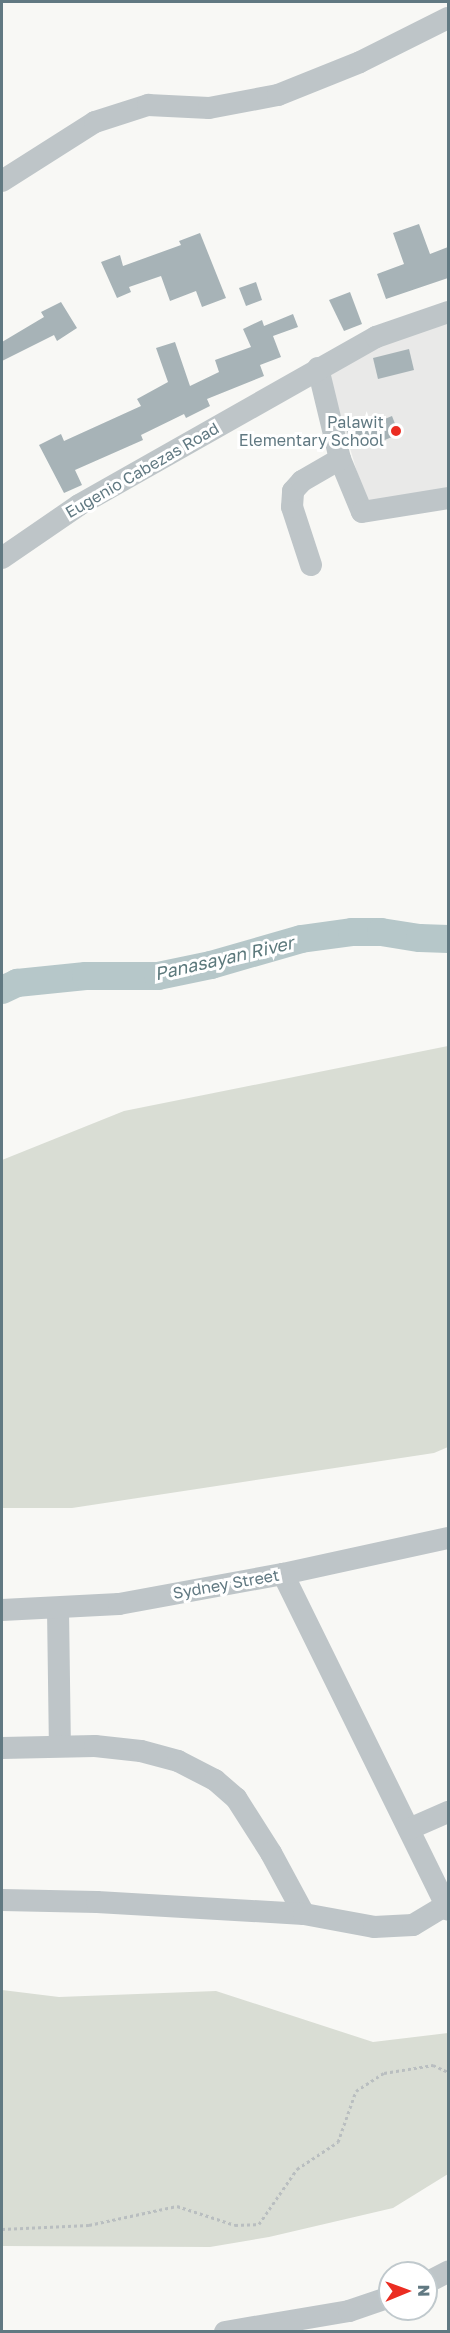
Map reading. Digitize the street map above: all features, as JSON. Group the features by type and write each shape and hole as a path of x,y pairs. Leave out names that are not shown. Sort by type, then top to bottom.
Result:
{"street":[{"path":"2,181 95,122 148,105 209,108 278,95 360,62 448,18"},
{"name":"Eugenio Cabezas Road","path":"2,558 79,505 318,368 376,337 448,312"},
{"path":"318,368 340,459 362,512 448,498"},
{"path":"311,565 292,507 293,491 302,481 340,459"},
{"name":"Sydney Street","path":"2,1610 58,1609 119,1604 283,1574 448,1538"},
{"path":"2,1900 97,1902 304,1914 374,1927 413,1925 447,1908 283,1574"},
{"path":"58,1609 60,1746"},
{"path":"2,1748 95,1746 141,1751 178,1761 214,1780 236,1798 271,1853 304,1914"},
{"path":"409,1829 448,1812"},
{"path":"225,2331 349,2311 378,2301"},
{"path":"328,2331 349,2311"}],"path":[{"path":"2,2229 89,2225 177,2206 235,2225 259,2224 297,2169 338,2142 356,2091 384,2073 433,2065 448,2072"}],"shaded area":[{"name":"Palawit Elementary School","path":"448,320 448,491 367,506 327,370 427,324"},
{"path":"448,1046 448,1447 434,1453 72,1508 2,1508 2,1160 124,1111"},
{"path":"2,1990 59,1997 216,1991 373,2042 448,2033 448,2174 393,2208 269,2237 210,2247 2,2246"}],"building":[{"path":"419,224 430,254 448,247 448,278 386,299 377,274 404,264 393,233"},
{"path":"200,233 226,298 202,307 196,291 170,301 161,276 129,287 131,292 117,298 101,262 120,255 123,266 181,245 179,241"},
{"path":"256,282 262,300 246,306 239,288"},
{"path":"350,292 362,324 344,331 329,300"},
{"path":"61,302 77,328 57,341 54,335 2,361 2,342 44,317 41,312"},
{"path":"293,314 298,327 273,336 281,357 260,365 264,376 207,399 210,406 186,418 184,414 141,435 143,440 75,470 82,485 64,493 39,445 61,434 64,441 141,406 137,399 168,382 156,348 175,342 190,386 219,372 215,360 251,347 243,329 262,320 264,326"},
{"path":"409,349 414,370 378,379 373,358"},
{"path":"392,416 399,434 380,442 379,438 351,448 346,425 368,418 370,425"}],"waterway":[{"name":"Panasayan River","path":"2,990 17,983 86,976 158,976 211,965 301,939 352,932 381,932 420,938 448,939"}],"place":[{"name":"Palawit Elementary School","path":"396,431"}]}
